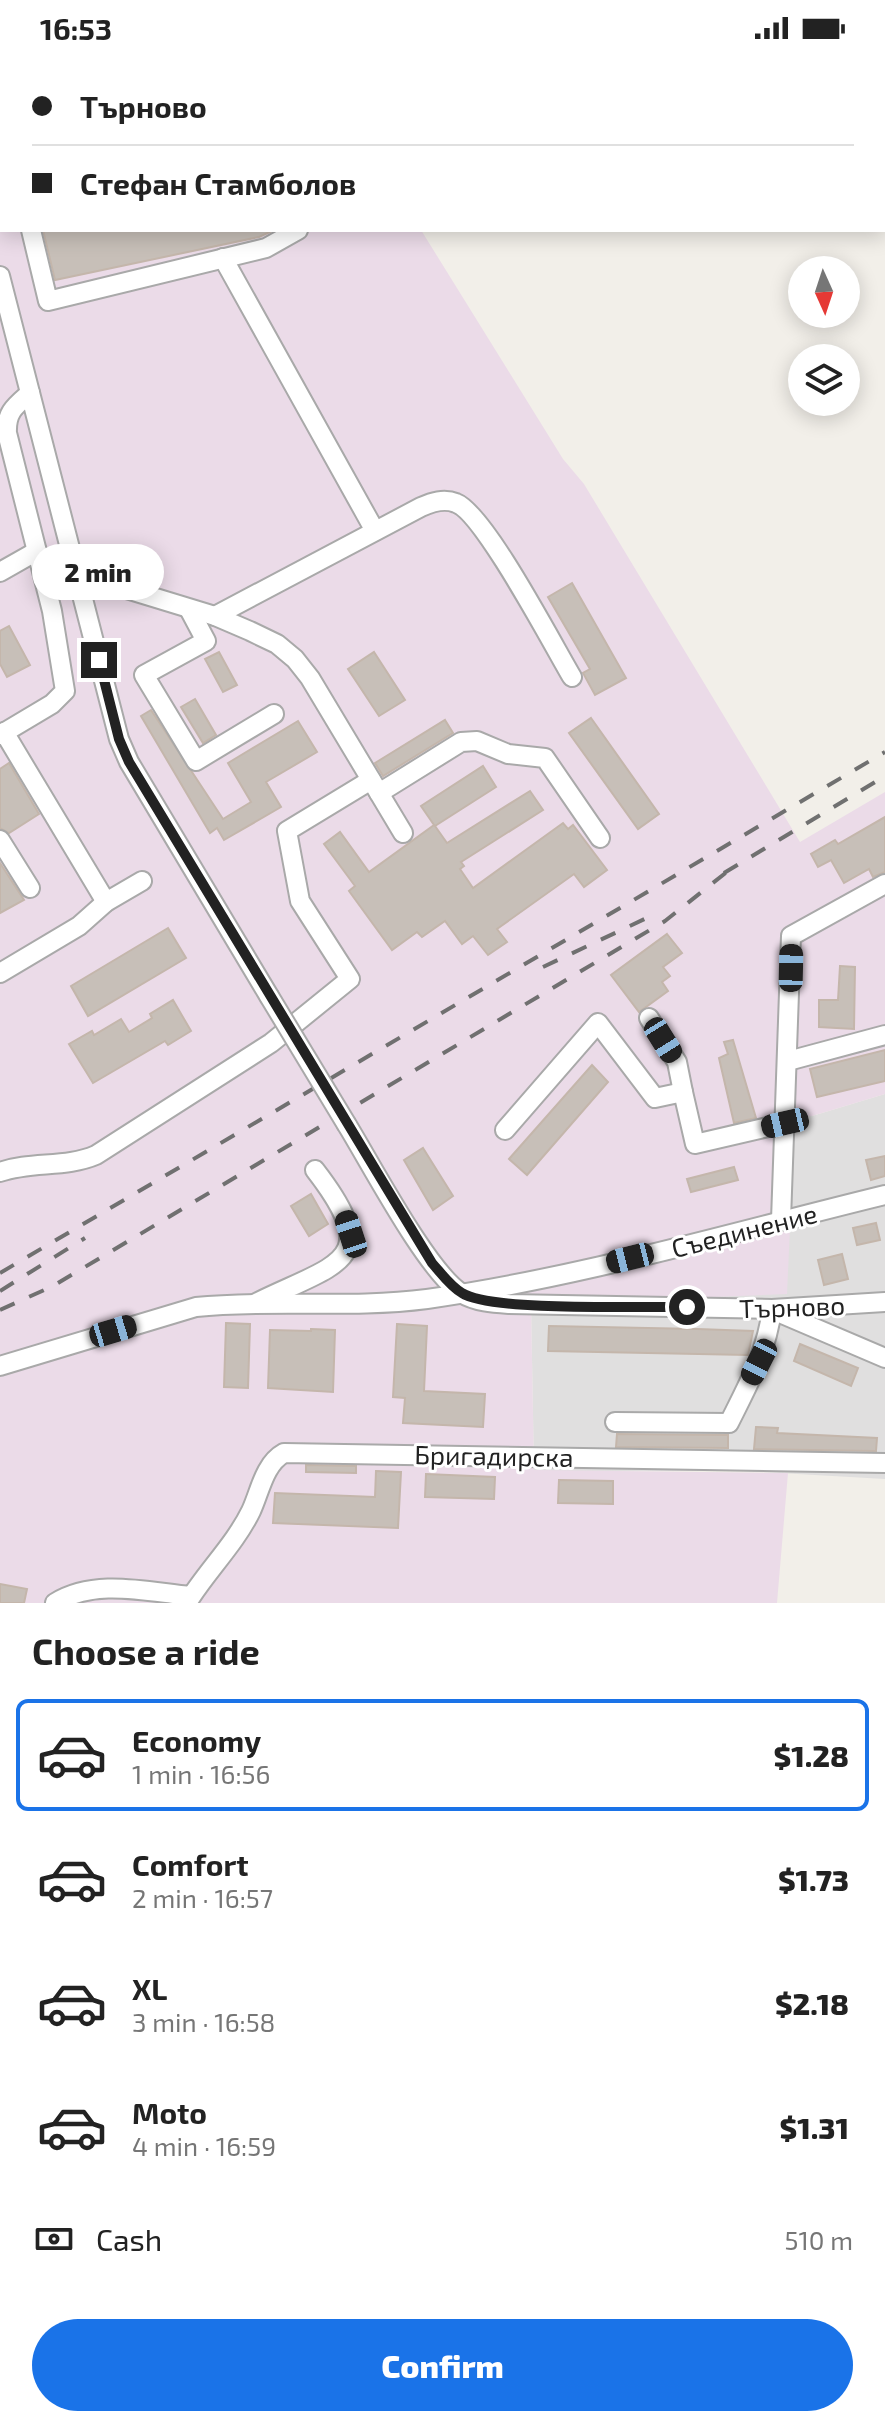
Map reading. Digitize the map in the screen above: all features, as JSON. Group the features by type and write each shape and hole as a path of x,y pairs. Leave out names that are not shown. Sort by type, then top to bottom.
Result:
{"street":[{"path":"31,232 48,301 266,248 294,232"},
{"path":"223,258 375,531"},
{"path":"0,276 119,739 129,762 432,1263 461,1293"},
{"path":"30,393 10,409 6,419 7,433 37,551 63,668 65,691 52,704 2,734 106,902"},
{"path":"215,616 440,500 460,504 481,526 572,677"},
{"path":"0,572 37,551"},
{"path":"78,578 110,584 215,616 277,644 295,659 310,678 403,833"},
{"path":"189,609 206,641 144,675 196,761 274,714"},
{"path":"0,1172 81,1161 96,1155 259,1052 350,979 300,901 287,831 461,742 477,741 508,754 545,758 600,838"},
{"path":"0,840 30,888"},
{"path":"0,973 79,926 106,902 142,881"},
{"path":"781,1220 791,936 885,884"},
{"path":"649,1018 677,1062 695,1144 785,1123"},
{"path":"505,1130 598,1023 655,1098 683,1092"},
{"path":"788,1061 885,1035"},
{"path":"254,1304 328,1267 345,1255 351,1246 346,1218 336,1198 315,1170"},
{"name":"Съединение","path":"0,1366 196,1307 384,1303 461,1293 569,1272 885,1195"},
{"name":"Търново","path":"461,1293 476,1300 509,1304 772,1309 885,1302"},
{"path":"615,1422 729,1423 759,1362 768,1337 772,1309 885,1358"},
{"name":"Бригадирска","path":"189,1600 250,1514 270,1467 284,1453 885,1463"},
{"path":"55,1603 73,1593 90,1589 189,1600"}],"shaded area":[{"path":"0,232 422,232 563,459 584,484 800,842 885,792 885,1094 812,1116 795,1116 787,1294 531,1304 534,1470 788,1473 777,1603 0,1603"},
{"path":"885,1094 885,1479 743,1471 534,1471 531,1303 795,1116 812,1116"}],"building":[{"path":"43,232 270,232 259,237 55,280"},
{"path":"572,583 626,678 595,695 583,673 590,669 548,597"},
{"path":"9,626 30,665 7,677 0,664 0,631"},
{"path":"219,652 237,685 223,692 205,659"},
{"path":"374,652 405,700 379,716 348,669"},
{"path":"195,699 216,735 203,743 181,707"},
{"path":"151,710 223,819 251,802 228,763 298,721 317,752 266,782 281,807 224,840 217,828 210,833 141,716"},
{"path":"591,718 659,814 638,829 569,733"},
{"path":"445,720 453,733 383,776 375,763"},
{"path":"9,763 39,814 9,833 0,828 0,769"},
{"path":"483,766 496,787 435,826 447,843 530,791 543,810 461,862 464,866 460,869 473,888 563,823 568,829 573,825 607,870 584,887 574,874 497,929 507,942 488,955 473,936 462,944 445,921 422,937 417,932 392,950 349,891 355,886 324,844 340,832 369,872 434,825 421,806"},
{"path":"885,817 885,872 873,877 869,869 844,883 831,860 818,867 811,854 835,840 838,844"},
{"path":"0,863 24,900 0,913"},
{"path":"168,928 186,958 88,1016 71,986"},
{"path":"667,934 682,953 663,967 670,976 662,982 668,991 639,1012 611,975"},
{"path":"840,966 855,967 854,1029 819,1027 819,1000 838,1000"},
{"path":"173,1000 191,1031 168,1045 165,1041 93,1083 69,1044 92,1031 94,1035 121,1019 129,1032"},
{"path":"733,1040 756,1118 734,1123 719,1058 728,1054 724,1042"},
{"path":"885,1050 885,1081 817,1097 810,1069"},
{"path":"592,1065 608,1082 527,1175 509,1159"},
{"path":"423,1148 453,1196 433,1210 404,1160"},
{"path":"885,1156 885,1176 871,1180 866,1160"},
{"path":"734,1167 738,1180 691,1192 687,1179"},
{"path":"311,1194 328,1224 309,1236 291,1206"},
{"path":"876,1223 880,1240 857,1245 853,1228"},
{"path":"842,1254 848,1279 824,1285 818,1260"},
{"path":"226,1323 250,1324 248,1388 224,1387"},
{"path":"397,1324 427,1326 424,1391 485,1394 483,1427 403,1423 405,1398 393,1397"},
{"path":"549,1326 753,1331 748,1355 548,1351"},
{"path":"270,1330 335,1330 333,1392 268,1388"},
{"path":"800,1344 858,1368 851,1386 794,1361"},
{"path":"756,1427 778,1428 777,1433 877,1438 876,1451 754,1449"},
{"path":"617,1434 728,1435 728,1448 616,1447"},
{"path":"306,1465 356,1466 356,1473 306,1472"},
{"path":"376,1471 401,1472 398,1528 273,1523 275,1493 375,1497"},
{"path":"426,1474 495,1477 494,1499 425,1497"},
{"path":"559,1480 613,1481 613,1504 558,1503"},
{"path":"0,1584 27,1589 24,1603 0,1603"}],"railway":[{"path":"0,1273 885,752"},
{"path":"724,873 885,776"},
{"path":"0,1310 53,1286 665,921 733,867"},
{"path":"543,967 651,916"},
{"path":"0,1291 85,1238"}],"route":[{"path":"99,660 119,739 129,762 347,1125 432,1263 447,1281 461,1293 494,1303 687,1307"}]}
